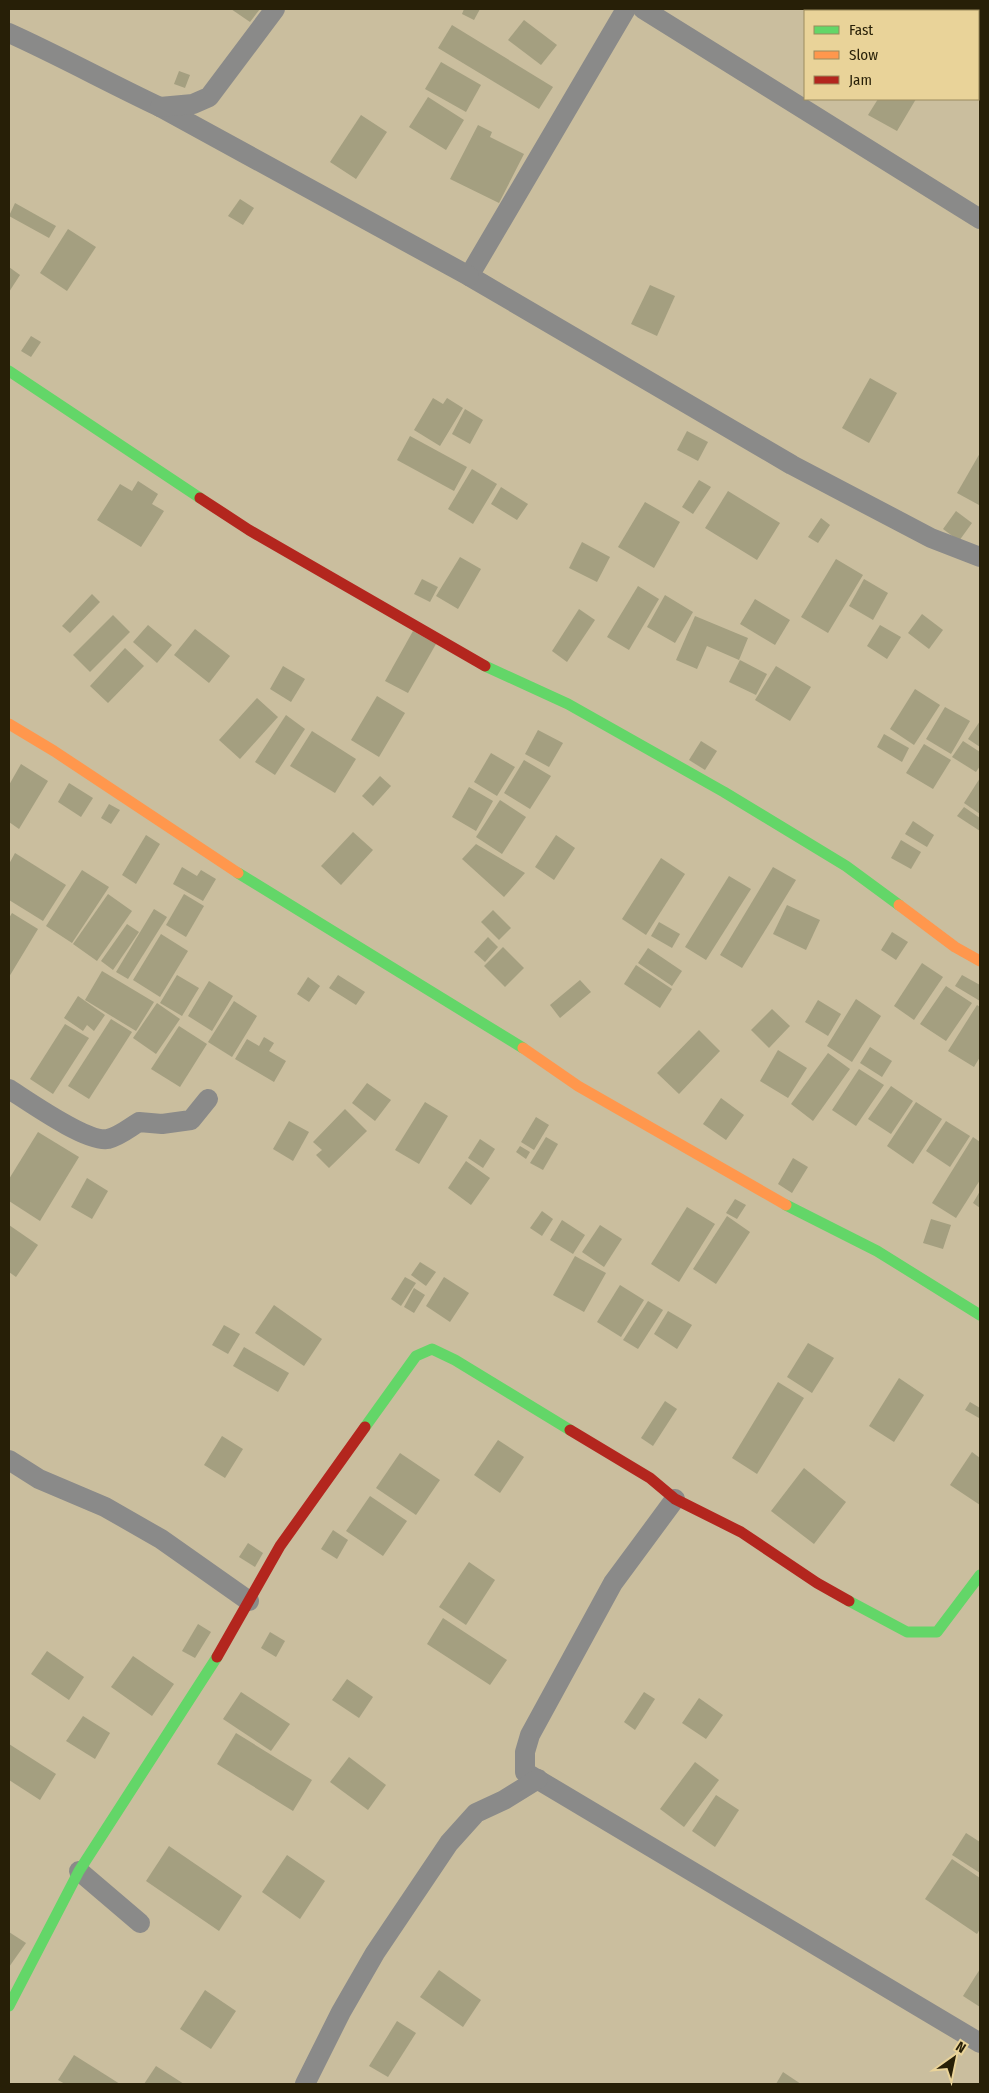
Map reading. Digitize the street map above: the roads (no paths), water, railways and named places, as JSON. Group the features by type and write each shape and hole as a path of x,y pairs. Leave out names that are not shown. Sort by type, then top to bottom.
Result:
{"street":[{"path":"160,107 193,104 210,97 274,9"},
{"path":"469,276 626,9"},
{"path":"643,9 980,219"},
{"path":"9,32 79,65 114,86 160,107 469,276 792,466 931,538 980,557"},
{"path":"9,371 249,530 478,663 568,704 724,792 846,866 955,947 980,961"},
{"path":"9,724 54,751 228,867 501,1032 578,1086 800,1213 877,1251 980,1315"},
{"path":"9,1089 59,1121 90,1136 106,1139 121,1134 139,1122 162,1124 190,1120 208,1099"},
{"path":"9,2006 79,1871 207,1674 280,1546 416,1356 432,1349 455,1360 650,1478 675,1499 741,1532 817,1583 907,1632 938,1632 980,1575"},
{"path":"9,1460 39,1480 105,1507 162,1539 249,1601"},
{"path":"675,1499 613,1583 530,1735 525,1752 525,1772 980,2043"},
{"path":"305,2084 341,2012 375,1953 449,1843 476,1813 504,1800 538,1778"},
{"path":"79,1871 140,1923"}]}
